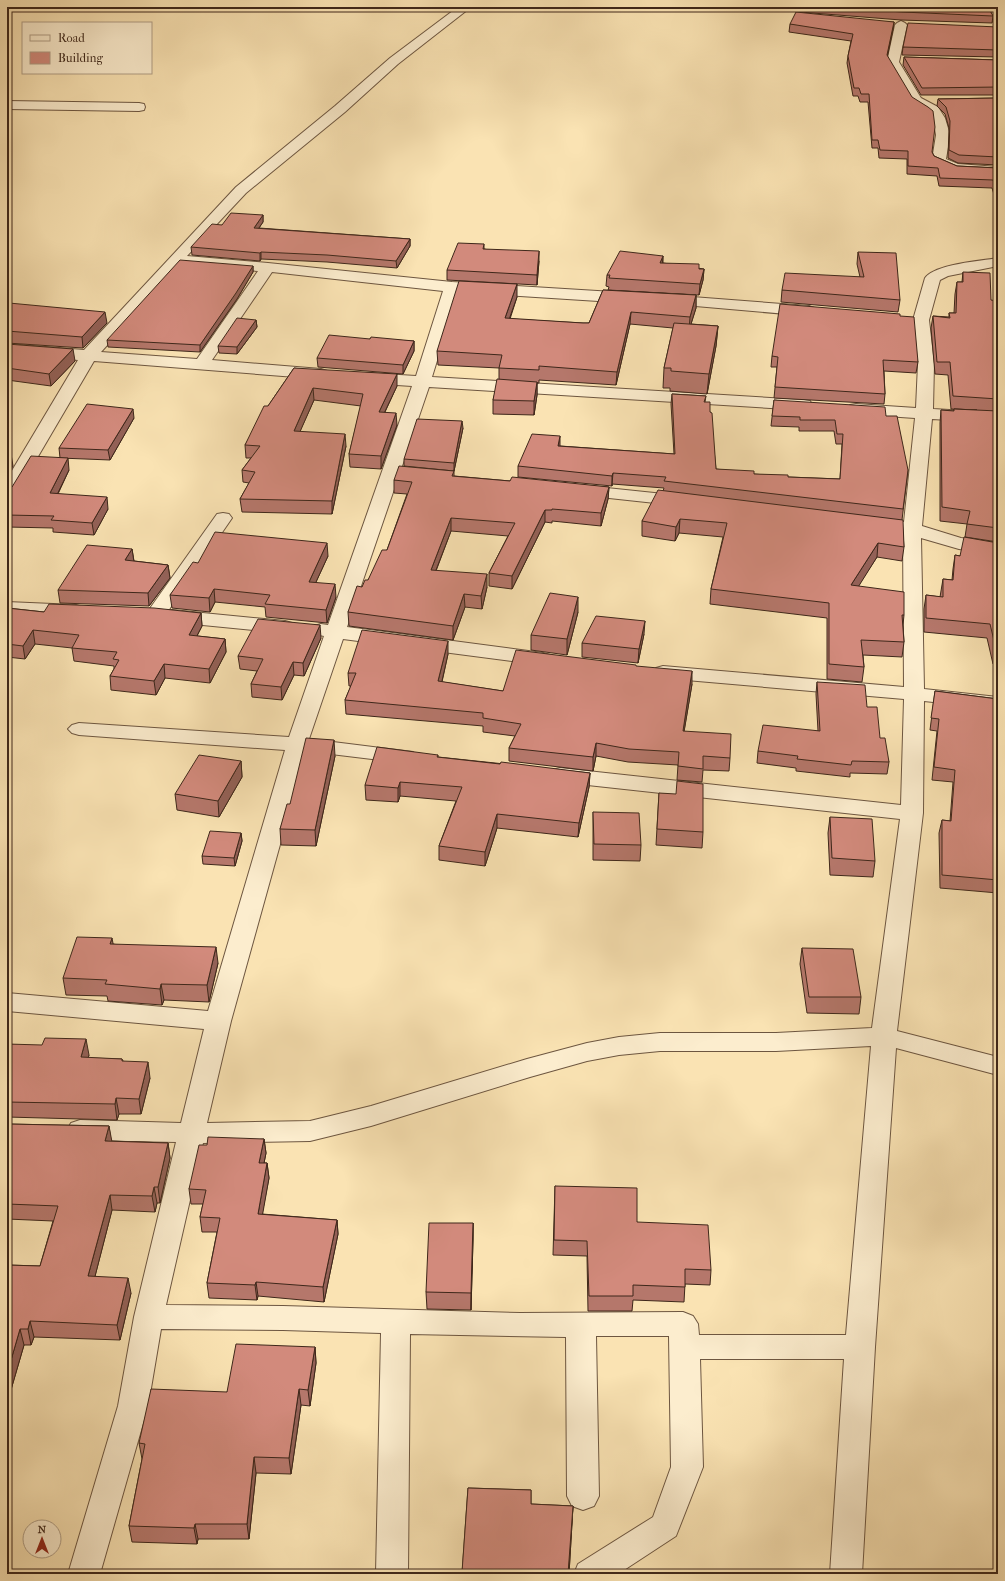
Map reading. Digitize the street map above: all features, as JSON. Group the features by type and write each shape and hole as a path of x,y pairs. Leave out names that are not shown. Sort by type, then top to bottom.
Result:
{"street":[{"path":"7,494 90,355 241,190 340,109 394,61 465,7"},
{"path":"990,7 996,27"},
{"path":"902,25 898,59 895,66 916,101 933,110 942,124 943,135 939,160 956,168 998,171"},
{"path":"916,101 939,100"},
{"path":"7,105 139,107"},
{"path":"176,260 268,267 452,287 827,312"},
{"path":"846,1574 860,1348 884,1036 912,813 914,694 912,529 924,413 926,364 914,319 933,278 937,275 944,272 998,262"},
{"path":"201,365 268,267"},
{"path":"84,1574 134,1406 149,1317 218,1020 296,744 336,632 399,472 422,382 452,287"},
{"path":"7,349 422,382 821,406"},
{"path":"844,408 998,418"},
{"path":"558,488 700,503"},
{"path":"223,518 148,614 336,632 564,661"},
{"path":"880,525 912,529 959,543 998,549"},
{"path":"7,608 93,612"},
{"path":"643,670 998,703"},
{"path":"79,729 296,744 421,759"},
{"path":"538,773 912,813"},
{"path":"7,1002 218,1020"},
{"path":"53,1129 192,1133 266,1133 310,1131 370,1116 587,1052 619,1046 660,1042 776,1042 884,1036 998,1066"},
{"path":"149,1317 283,1318 520,1325 683,1324 685,1347 687,1467 665,1526 590,1574"},
{"path":"392,1574 396,1321"},
{"path":"581,1325 583,1496"},
{"path":"685,1347 860,1348"}],"building":[{"path":"833,7 988,7 993,16 902,12"},
{"path":"796,12 894,22 887,55 912,97 933,111 935,127 932,152 934,156 957,166 998,168 998,193 993,180 940,178 938,168 908,166 908,151 880,150 878,140 872,140 869,94 861,94 859,88 854,88 848,56 853,34 790,24"},
{"path":"908,23 998,27 998,50 903,47"},
{"path":"904,57 998,60 998,87 922,88"},
{"path":"998,98 998,157 959,155 949,150 950,121 946,107 938,99"},
{"path":"231,213 263,215 254,228 410,239 396,261 327,255 260,253 191,247 212,224 222,225"},
{"path":"458,243 484,244 483,249 539,251 537,275 447,270"},
{"path":"620,251 663,256 660,263 699,264 699,269 704,269 700,284 609,278 610,275 607,275"},
{"path":"858,252 896,253 900,300 782,290 785,273 864,277"},
{"path":"180,260 253,266 200,345 107,340"},
{"path":"963,272 990,273 991,300 997,301 998,309 998,399 953,396 950,362 937,362 933,316 950,318 949,313 956,313 957,282 963,282"},
{"path":"459,281 517,284 505,318 583,323 589,323 603,290 696,295 690,317 631,312 617,372 539,366 539,370 499,368 502,355 437,351"},
{"path":"9,303 105,312 82,337 7,331 7,305"},
{"path":"780,304 900,314 900,316 914,317 918,362 883,360 885,394 775,387 778,357 772,356"},
{"path":"237,318 256,320 237,347 218,346"},
{"path":"674,323 718,326 709,374 671,371 671,368 664,368"},
{"path":"329,335 414,341 403,365 317,358"},
{"path":"7,344 73,349 49,374 7,368"},
{"path":"294,368 397,374 379,412 396,413 381,456 349,454 363,394 313,388 294,431 345,434 332,501 240,499 255,472 242,470 260,446 245,445 264,406 268,406"},
{"path":"497,379 537,382 534,401 493,400"},
{"path":"672,394 706,396 704,402 710,402 716,469 754,471 754,474 788,475 788,477 840,479 843,434 837,434 835,420 800,420 800,417 772,416 774,400 885,407 886,416 897,416 908,470 903,509 664,481 666,477 613,473 612,476 518,466 532,434 560,436 558,446 675,454"},
{"path":"87,404 133,409 108,450 59,448"},
{"path":"954,409 998,411 998,528 967,524 970,511 942,507 941,410 954,411"},
{"path":"417,419 462,421 454,463 404,459"},
{"path":"7,454 11,454 7,461"},
{"path":"31,456 68,458 50,493 107,497 92,523 51,520 54,516 7,515 7,488 12,487"},
{"path":"399,466 454,471 452,476 510,481 512,477 609,487 601,513 552,509 545,510 512,576 489,573 515,523 451,518 431,570 487,574 481,596 464,594 453,626 348,612 357,586 362,587 365,580 368,580 382,550 387,550 412,482 394,480"},
{"path":"658,490 903,520 904,547 878,543 851,585 904,592 904,615 902,615 904,642 861,640 864,667 829,664 829,603 711,589 727,523 680,519 676,527 642,521"},
{"path":"215,532 327,543 309,582 335,584 326,610 265,604 270,595 214,589 209,598 170,595 193,562 198,563"},
{"path":"964,537 998,543 998,650 996,649 990,624 926,618 926,595 943,597 943,579 953,580 955,555 960,556"},
{"path":"87,545 132,549 125,560 168,565 148,593 58,590"},
{"path":"550,593 578,597 567,639 531,635"},
{"path":"49,604 154,608 201,613 189,635 225,639 209,669 164,664 154,681 110,676 119,660 113,659 117,652 72,648 79,635 33,630 23,646 7,644 7,608 44,612"},
{"path":"596,616 645,621 639,649 582,643"},
{"path":"258,619 320,625 303,663 293,662 281,687 251,684 263,659 238,656"},
{"path":"362,630 448,641 438,681 503,691 516,650 636,666 692,671 683,731 731,734 730,758 703,756 703,769 678,766 679,752 629,749 596,743 593,757 509,748 521,724 483,718 483,713 345,700 356,673 348,673"},
{"path":"817,682 865,685 867,707 877,707 880,738 885,738 889,762 852,761 851,765 797,759 798,756 758,751 763,725 820,731"},
{"path":"935,691 998,699 998,880 942,875 942,820 951,821 955,770 934,767 939,719 931,718"},
{"path":"306,738 334,740 315,830 280,829 287,804 290,804"},
{"path":"377,747 438,755 437,757 500,764 501,762 590,773 579,823 497,814 485,852 439,846 462,787 400,782 398,788 365,785"},
{"path":"199,755 241,761 218,801 175,794"},
{"path":"677,781 703,784 703,832 657,829 659,793 676,794"},
{"path":"593,812 639,813 641,845 594,844"},
{"path":"830,817 872,819 875,861 832,858"},
{"path":"210,831 241,833 234,858 202,856"},
{"path":"77,937 112,938 110,944 216,947 207,985 161,984 160,989 105,984 107,980 63,978"},
{"path":"802,948 853,949 861,997 809,997"},
{"path":"45,1038 86,1039 81,1057 148,1062 139,1099 116,1098 115,1104 7,1102 7,1044 42,1045"},
{"path":"7,1124 109,1126 105,1141 168,1143 158,1187 154,1187 152,1196 110,1195 88,1276 128,1278 117,1325 30,1321 28,1329 20,1329 7,1374 7,1265 40,1266 58,1206 7,1204"},
{"path":"208,1137 264,1139 259,1163 267,1163 258,1214 337,1220 323,1287 256,1282 255,1285 207,1283 220,1218 200,1217 206,1190 189,1189 199,1145 207,1145"},
{"path":"555,1186 637,1188 637,1222 708,1225 711,1270 685,1269 685,1287 633,1285 633,1296 589,1296 587,1241 554,1240"},
{"path":"429,1223 473,1223 471,1293 426,1292"},
{"path":"236,1344 315,1347 308,1390 299,1389 289,1458 254,1457 247,1524 195,1524 194,1528 129,1526 145,1444 139,1443 151,1389 227,1392"},
{"path":"468,1488 531,1490 531,1504 573,1506 568,1574 500,1574 462,1572"}]}
